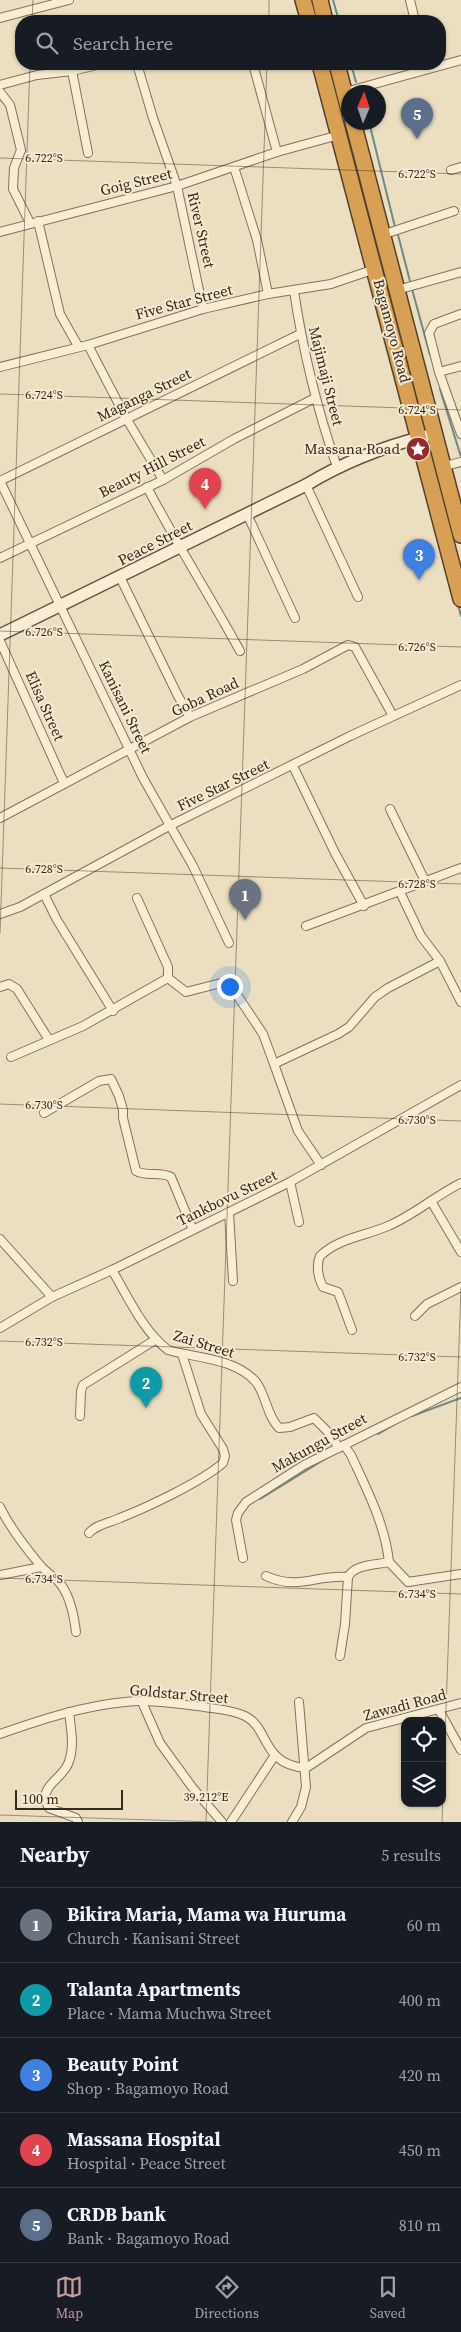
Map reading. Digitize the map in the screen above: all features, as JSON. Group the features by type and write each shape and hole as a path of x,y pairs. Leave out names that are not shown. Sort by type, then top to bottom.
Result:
{"highway":[{"path":"303,0 307,15"},
{"path":"320,0 324,15"},
{"name":"Bagamoyo Road","path":"322,70 375,268 428,436 445,466 461,535"},
{"path":"339,70 343,85"},
{"name":"Bagamoyo Road","path":"355,130 397,290 461,599"}],"street":[{"path":"0,18 69,0"},
{"path":"410,0 414,15"},
{"path":"446,63 461,60"},
{"path":"0,85 37,75 76,70"},
{"name":"River Street","path":"139,70 153,118 177,186 203,309"},
{"path":"255,70 277,152"},
{"path":"381,85 416,70"},
{"path":"72,71 88,153"},
{"path":"0,92 10,105 21,150 14,168 13,189 34,222 60,314 78,346"},
{"name":"Goig Street","path":"0,232 177,186 277,152 339,135"},
{"path":"234,167 257,240 268,294"},
{"path":"450,170 461,167"},
{"path":"382,235 454,211"},
{"name":"Five Star Street","path":"1,364 88,345 203,309 268,294 331,284 375,268"},
{"path":"397,290 461,272"},
{"name":"Majimaji Street","path":"294,290 300,334 315,398 337,466"},
{"path":"461,314 446,318 430,327 429,333 439,372 461,434"},
{"name":"Maganga Street","path":"0,481 300,334"},
{"path":"88,345 126,418 163,480"},
{"path":"439,372 461,366"},
{"name":"Beauty Hill Street","path":"0,558 163,480 234,439 315,398"},
{"name":"Peace Street","path":"0,635 306,485 337,466 358,457 428,436"},
{"path":"445,466 461,462"},
{"name":"Kanisani Street","path":"0,481 143,778 193,866 229,943"},
{"path":"306,485 358,596"},
{"path":"147,487 179,547 205,587 240,651"},
{"path":"247,514 295,618"},
{"path":"120,577 190,717"},
{"name":"Elisa Street","path":"0,641 64,783"},
{"name":"Goba Road","path":"0,818 190,717 303,669 348,645 355,647 393,716"},
{"name":"Five Star Street","path":"0,914 44,894 169,826 393,716 461,686"},
{"path":"293,766 335,853 364,906"},
{"path":"390,809 425,882"},
{"path":"306,926 364,906 461,868"},
{"path":"400,892 421,936 440,961 461,1002"},
{"path":"44,894 57,920 113,1011"},
{"path":"137,898 168,967 168,978"},
{"path":"274,1064 338,1034 349,1027 375,997 388,988 440,961"},
{"path":"11,1057 113,1011 168,978"},
{"path":"168,978 186,992 221,983 231,986 263,1034 298,1131 321,1165"},
{"path":"0,987 9,984 17,988 49,1040"},
{"path":"44,1113 99,1081 110,1079 123,1110 123,1118 136,1171 141,1174 162,1174 171,1177 193,1230"},
{"name":"Tankbovu Street","path":"0,1328 52,1297 112,1270 290,1182 460,1087"},
{"path":"290,1182 299,1222"},
{"path":"352,1330 338,1292 323,1287 321,1283 318,1266 320,1256 341,1242 388,1226 461,1183"},
{"path":"431,1201 461,1252"},
{"path":"229,1212 233,1281"},
{"path":"0,1240 52,1297"},
{"name":"Zai Street","path":"112,1270 155,1340 168,1350 230,1366 243,1372 256,1383 279,1428 290,1427 314,1418 342,1447"},
{"path":"415,1316 427,1304 461,1287"},
{"path":"80,1416 80,1391 83,1385 155,1340"},
{"path":"88,1533 93,1528 120,1518 182,1488 223,1463 225,1456 223,1449 202,1414 182,1354"},
{"name":"Makungu Street","path":"243,1558 236,1520 242,1506 289,1474 342,1447 357,1437 461,1387"},
{"path":"342,1447 350,1455 382,1527 386,1539 389,1562 408,1582 461,1574"},
{"path":"0,1507 18,1537 41,1567 59,1583 66,1593 70,1601 76,1632"},
{"path":"340,1656 345,1624 348,1576 356,1568 389,1562"},
{"path":"0,1575 41,1567"},
{"path":"266,1576 290,1584 336,1576 348,1576"},
{"name":"Goldstar Street","path":"0,1734 50,1716 126,1702 142,1702 191,1706 245,1716 257,1728 275,1755"},
{"path":"142,1702 160,1743 192,1787 222,1822"},
{"path":"292,1822 304,1799 306,1768 300,1732 299,1702"},
{"name":"Zawadi Road","path":"306,1768 316,1763 351,1736 366,1728 461,1703"},
{"path":"440,1710 461,1750"},
{"path":"69,1712 70,1756 63,1773 47,1789 45,1800 50,1808 76,1818 78,1822"},
{"path":"231,1822 275,1755 286,1763 306,1768"}],"waterway":[{"path":"333,0 337,15"},
{"path":"353,70 356,82"},
{"path":"371,130 395,227"},
{"path":"397,231 411,285"},
{"path":"412,289 430,355"},
{"path":"440,389 461,457"},
{"path":"458,605 461,616"},
{"path":"412,1416 461,1398"},
{"path":"378,1434 402,1420"},
{"path":"260,1499 330,1456"}],"place":[{"name":"CRDB bank","path":"417,139"},
{"name":"Massana Road","path":"418,449"},
{"name":"Massana Hospital","path":"205,509"},
{"name":"Beauty Point","path":"419,580"},
{"name":"Bikira Maria, Mama wa Huruma","path":"245,920"},
{"name":"Talanta Apartments","path":"146,1408"}]}
